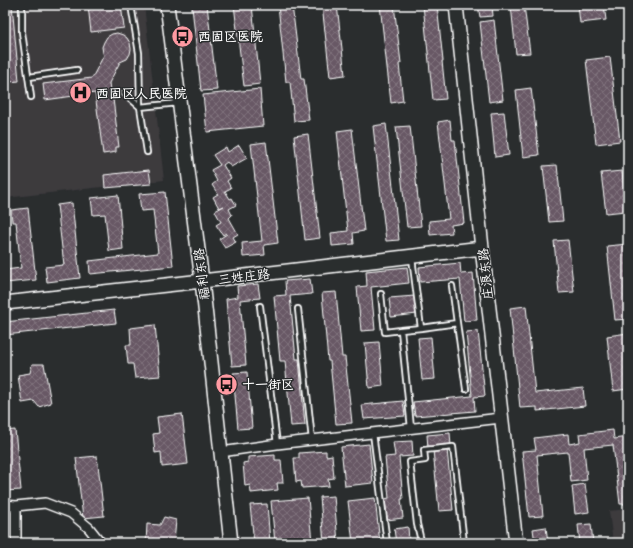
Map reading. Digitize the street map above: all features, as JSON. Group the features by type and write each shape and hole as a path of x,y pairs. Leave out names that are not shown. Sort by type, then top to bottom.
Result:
{"street":[{"name":"福利东路","path":"167,5 202,281 231,543"},
{"name":"庄浪东路","path":"456,5 516,543"},
{"name":"三姓庄路","path":"5,303 482,248"},
{"path":"221,452 501,418"},
{"path":"5,505 16,506 45,503 71,513 89,528 101,543"},
{"path":"16,506 16,543"}],"lane":[{"path":"22,5 22,32 31,97"},
{"path":"131,5 139,53 140,107 147,152"},
{"path":"29,77 77,70"},
{"path":"124,93 140,107 180,103"},
{"path":"412,256 421,328"},
{"path":"452,286 466,389"},
{"path":"381,294 385,332 457,323"},
{"path":"260,306 277,444"},
{"path":"298,309 312,440"},
{"path":"401,330 411,428"},
{"path":"373,433 386,543"},
{"path":"424,543 421,541 417,524 410,462 425,460 424,450 453,447 464,543"}],"shaded area":[{"name":"西固区人民医院","path":"5,5 144,5 164,180 5,198"},
{"path":"628,509 628,543 613,543 609,511"}],"building":[{"path":"5,5 12,5 19,81 9,82 5,44"},
{"path":"88,5 121,5 124,28 91,32"},
{"path":"207,5 217,90 201,91 192,7"},
{"path":"234,5 252,5 260,84 244,86"},
{"path":"278,5 292,5 301,79 304,79 309,120 294,121 290,82 286,82"},
{"path":"322,5 337,5 345,75 330,77"},
{"path":"380,5 394,5 401,63 399,64 403,101 391,103"},
{"path":"423,5 437,5 446,99 433,100"},
{"path":"478,5 492,5 493,16 480,17"},
{"path":"511,5 524,5 530,53 516,54"},
{"path":"578,5 604,5 606,20 580,23"},
{"path":"494,20 503,100 489,102 480,22"},
{"path":"117,33 127,38 131,49 127,59 120,62 109,83 110,91 112,91 119,147 116,147 116,152 103,154 95,93 45,100 43,84 92,78 104,55 102,47 104,42 107,37"},
{"path":"610,57 620,141 596,144 586,60"},
{"path":"531,88 539,155 523,157 516,90"},
{"path":"260,89 263,126 207,132 203,95"},
{"path":"504,112 509,155 495,157 491,113"},
{"path":"450,120 452,140 455,140 464,223 451,225 452,233 430,235 429,221 449,219 438,122"},
{"path":"386,124 399,240 386,241 373,126"},
{"path":"410,126 421,226 407,227 396,127"},
{"path":"352,129 364,231 353,233 354,244 332,246 331,233 348,231 337,131"},
{"path":"308,134 320,238 305,240 294,136"},
{"path":"266,142 278,243 264,245 265,255 243,257 242,243 262,241 251,144"},
{"path":"239,145 247,158 231,167 227,162 223,165 231,178 227,181 231,188 225,191 236,205 229,209 232,215 229,218 238,234 233,237 236,242 225,248 219,239 227,234 226,233 223,235 216,225 221,222 215,211 224,206 219,208 213,197 218,194 212,185 217,181 211,170 220,165 213,155 226,147 228,152"},
{"path":"557,165 563,221 549,222 543,166"},
{"path":"149,170 151,184 105,188 104,175"},
{"path":"622,171 626,211 606,213 601,173"},
{"path":"165,192 173,266 90,274 89,261 158,253 153,210 141,211 139,194"},
{"path":"118,195 123,249 109,251 105,214 93,215 91,198"},
{"path":"72,203 80,278 47,282 45,267 64,265 57,205"},
{"path":"28,208 36,280 5,283 5,270 21,268 16,222 12,222 11,210"},
{"path":"568,240 574,292 559,293 554,241"},
{"path":"628,244 628,319 615,320 607,246"},
{"path":"460,263 461,274 473,273 477,320 464,321 460,279 420,282 419,267"},
{"path":"407,267 409,283 371,287 375,330 361,331 357,287 367,286 366,271"},
{"path":"310,279 312,294 290,296 296,359 299,359 305,425 291,426 285,361 280,361 274,296 286,295 285,281"},
{"path":"258,284 260,298 240,300 246,365 232,366 226,299 238,297 237,286"},
{"path":"336,292 342,357 345,357 352,423 336,424 330,361 328,361 322,293"},
{"path":"415,296 417,314 391,317 389,298"},
{"path":"526,306 535,393 583,388 585,406 537,411 537,407 520,408 510,308"},
{"path":"114,310 116,323 5,335 5,322"},
{"path":"155,325 160,376 135,378 133,364 128,364 126,345 131,345 130,328"},
{"path":"478,331 485,396 474,397 475,411 415,416 413,402 472,396 466,332"},
{"path":"628,333 628,389 613,391 607,336"},
{"path":"431,337 435,379 422,380 418,338"},
{"path":"379,342 383,386 369,388 365,343"},
{"path":"32,364 44,364 51,403 39,407 34,401 22,403 18,375 30,373"},
{"path":"247,372 252,428 238,429 233,373"},
{"path":"403,401 405,416 364,419 362,405"},
{"path":"182,414 188,464 162,467 161,452 155,453 153,434 159,433 157,417"},
{"path":"15,430 21,490 5,491 5,431"},
{"path":"613,430 614,439 627,437 628,504 620,504 613,445 584,448 587,480 571,482 568,452 537,455 543,516 529,517 522,451 536,450 534,438 568,434 569,444 580,442 579,434"},
{"path":"450,433 451,446 428,448 427,435"},
{"path":"412,441 413,456 399,457 403,499 401,499 403,518 387,520 385,499 389,498 385,457 395,456 393,442"},
{"path":"369,444 373,483 345,486 341,447"},
{"path":"447,449 453,510 439,511 433,450"},
{"path":"326,451 326,456 332,455 334,478 328,479 329,486 302,488 301,481 296,482 294,458 299,458 299,453"},
{"path":"275,455 275,460 281,460 283,483 277,483 278,490 251,493 250,485 245,486 243,463 248,462 248,457"},
{"path":"97,456 104,516 83,518 76,458"},
{"path":"585,484 589,512 575,514 572,486"},
{"path":"334,496 338,543 324,543 320,497"},
{"path":"308,498 312,543 275,543 271,501"},
{"path":"375,498 380,543 353,543 348,501"},
{"path":"267,504 270,543 254,543 250,505"},
{"path":"164,517 176,520 174,543 146,543 147,524 160,525"},
{"path":"591,524 593,543 580,543 578,525"},
{"path":"408,527 409,541 418,540 418,543 396,543 394,529"},
{"path":"546,527 548,543 535,543 533,529"}],"place":[{"name":"西固区医院","path":"183,36"},
{"name":"西固区人民医院","path":"80,93"},
{"name":"十一街区","path":"227,384"}]}
